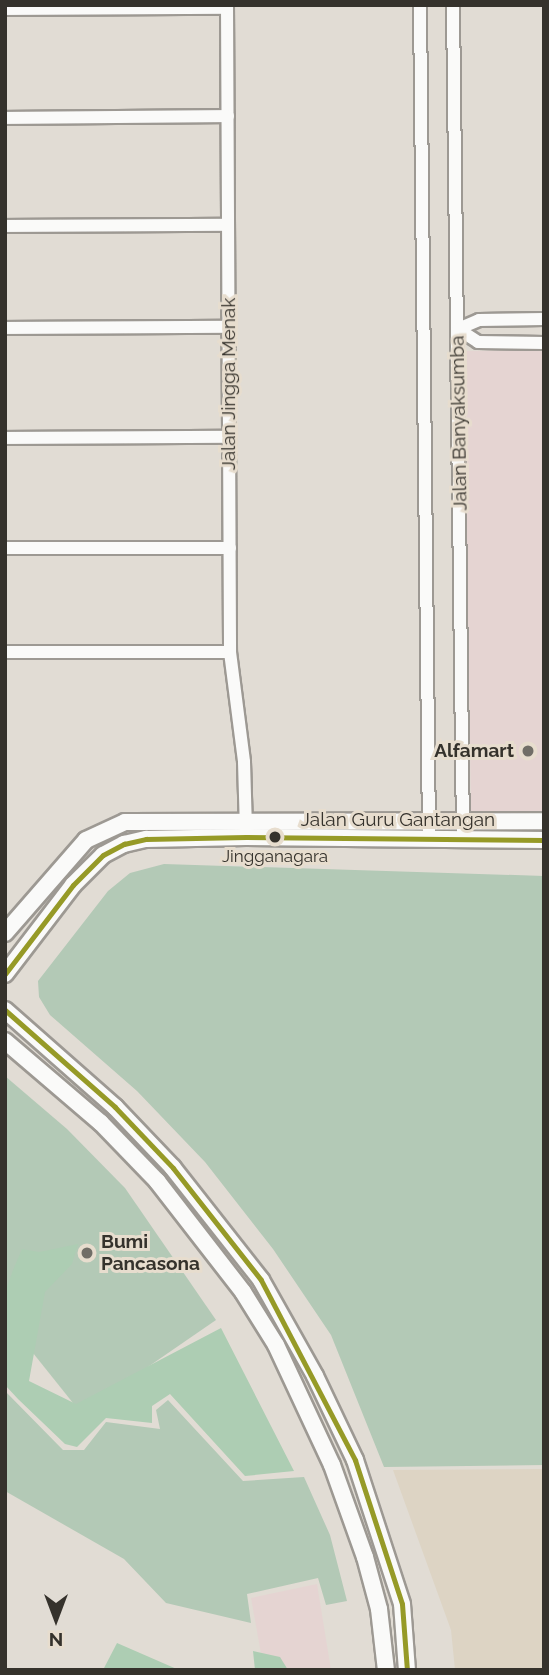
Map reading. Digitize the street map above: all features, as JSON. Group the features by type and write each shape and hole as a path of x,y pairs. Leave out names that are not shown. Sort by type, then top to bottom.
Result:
{"street":[{"name":"Jalan Banyaksumba","path":"420,5 429,840"},
{"name":"Jalan Banyaksumba","path":"453,5 463,840"},
{"path":"5,9 227,7"},
{"name":"Jalan Jingga Menak","path":"227,7 230,652 244,762 246,838"},
{"path":"5,118 228,116"},
{"path":"5,226 228,225"},
{"path":"458,330 479,320 544,319"},
{"path":"5,328 228,327"},
{"path":"458,330 478,342 544,343"},
{"path":"5,438 228,437"},
{"path":"5,548 230,548"},
{"path":"5,652 230,652"},
{"name":"Jalan Guru Gantangan","path":"5,933 86,840 104,829 125,822 429,819 544,821"},
{"name":"Jalan Guru Gantangan","path":"5,974 72,885 113,848 146,839 544,840"},
{"path":"6,1013 115,1107 173,1168 261,1280 315,1376 355,1460 402,1604 407,1670"},
{"path":"5,1041 101,1123 157,1181 243,1292 276,1345 332,1465 365,1557 379,1609 386,1670"}],"shaded area":[{"path":"544,350 544,811 471,811 464,351"},
{"path":"544,1469 544,1670 455,1670 451,1630 393,1470"},
{"path":"317,1584 331,1670 264,1670 251,1598"}],"green space":[{"path":"164,864 544,876 544,1465 384,1467 331,1335 273,1249 205,1162 137,1091 50,1015 39,997 38,981 108,891 130,873"},
{"name":"Bumi Pancasona","path":"5,1076 67,1129 125,1188 216,1320 81,1413 5,1318"},
{"path":"78,1244 72,1264 45,1292 29,1381 76,1404 221,1328 294,1471 245,1476 170,1394 152,1406 152,1423 106,1418 77,1447 65,1444 18,1399 5,1385 5,1293 13,1270 22,1249 39,1252"},
{"path":"5,1391 63,1450 84,1450 106,1422 160,1429 156,1410 168,1400 243,1481 304,1477 330,1535 347,1601 326,1605 318,1578 247,1594 251,1623 166,1603 124,1559 5,1491"},
{"path":"117,1643 179,1670 103,1670"},
{"path":"253,1651 280,1657 288,1670 255,1670"}],"transit line":[{"path":"5,974 73,885 103,855 124,844 146,839 246,837 544,840"},
{"path":"5,1010 115,1107 173,1168 261,1280 355,1460 402,1604 407,1670"}],"place":[{"name":"Alfamart","path":"528,751"},
{"name":"Jingganagara","path":"275,837"},
{"name":"Bumi Pancasona","path":"87,1253"}]}
